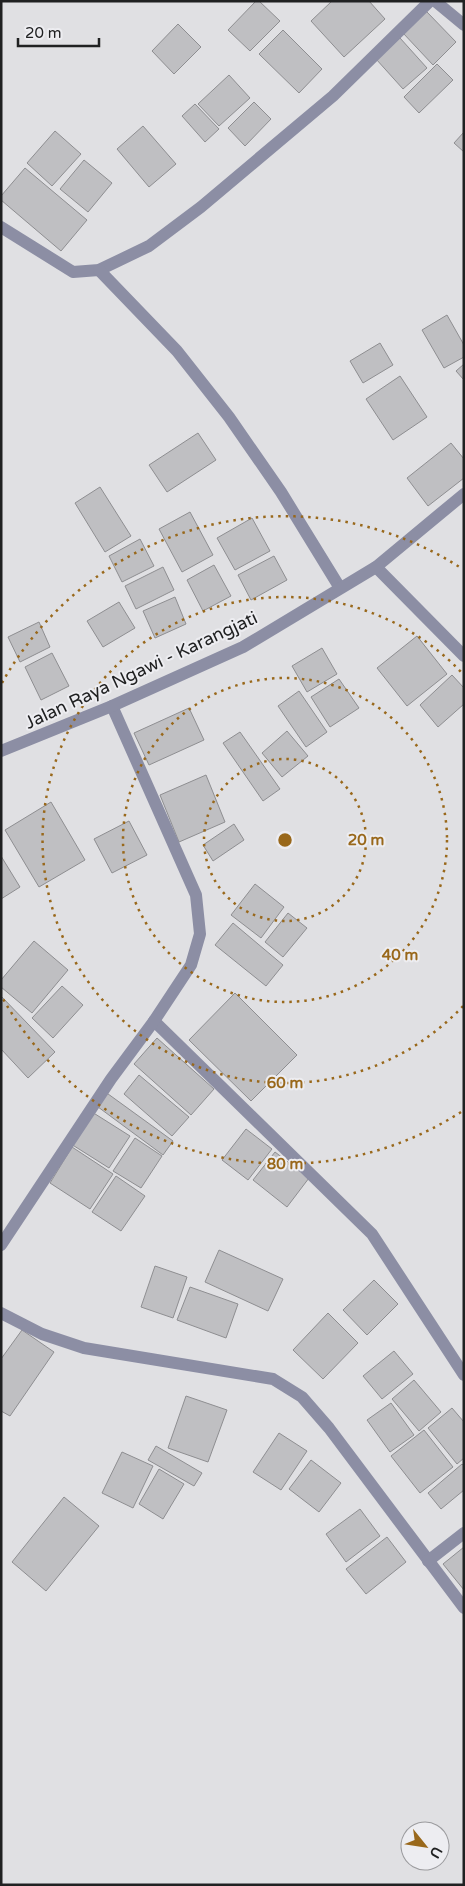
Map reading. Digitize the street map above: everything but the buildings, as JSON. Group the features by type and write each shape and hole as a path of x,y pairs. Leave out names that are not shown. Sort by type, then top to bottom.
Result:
{"street":[{"path":"1,227 72,272 99,270 149,246 201,206 333,96 430,1"},
{"path":"435,1 464,25"},
{"path":"99,270 177,351 229,417 281,492 340,588"},
{"name":"Jalan Raya Ngawi - Karangjati","path":"1,751 112,706 243,646 376,567 464,494"},
{"path":"376,567 464,656"},
{"path":"1,1245 111,1079 154,1021 191,965 200,934 196,895 112,706"},
{"path":"154,1021 372,1234 464,1374"},
{"path":"1,1313 42,1334 84,1348 273,1379 302,1397 324,1421 464,1608"},
{"path":"428,1561 464,1533"}]}
